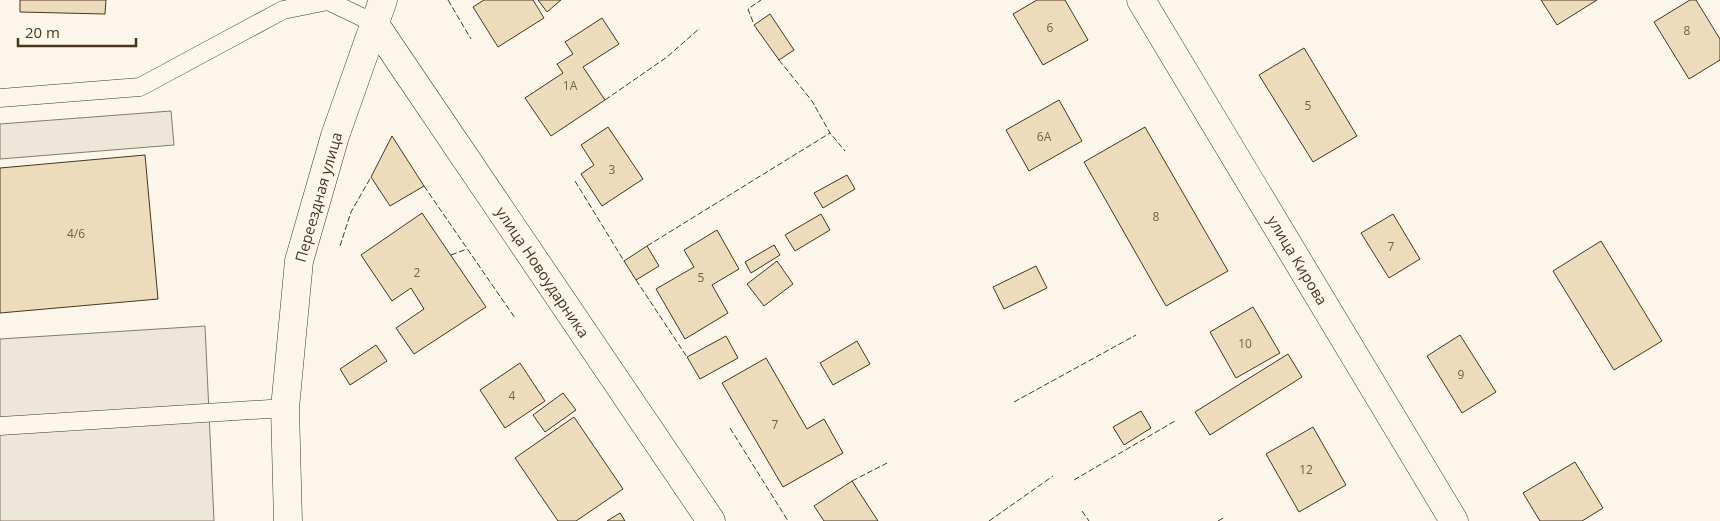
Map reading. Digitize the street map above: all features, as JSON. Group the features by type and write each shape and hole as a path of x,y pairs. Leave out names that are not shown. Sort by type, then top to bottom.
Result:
{"street":[{"name":"улица Кирова","path":"1141,0 1454,521"},
{"name":"Переездная улица","path":"288,521 285,408 299,261 335,136 379,11"},
{"name":"улица Новоударника","path":"379,11 711,521"}],"lane":[{"path":"0,98 140,87 283,10 328,1 379,11"},
{"path":"0,426 285,408"}],"shaded area":[{"path":"171,111 174,145 0,159 0,124"},
{"path":"205,326 214,521 0,521 0,339"}],"building":[{"path":"20,0 106,0 105,14 20,12"},
{"path":"484,0 533,0 544,18 498,47 473,7"},
{"path":"538,0 561,0 547,12"},
{"path":"1037,0 1065,0 1088,40 1043,65 1013,14"},
{"path":"1541,0 1597,0 1557,25"},
{"path":"1690,0 1696,0 1720,39 1720,60 1689,79 1654,22"},
{"path":"770,14 794,50 779,60 754,25"},
{"path":"602,18 619,44 583,67 605,100 551,136 525,98 563,73 557,64 573,54 565,42"},
{"path":"1304,48 1357,136 1313,162 1259,75"},
{"path":"1059,100 1082,141 1029,171 1006,130"},
{"path":"608,127 643,179 602,206 581,174 594,165 581,145"},
{"path":"1145,127 1228,271 1166,306 1084,162"},
{"path":"392,136 424,186 390,206 371,177"},
{"path":"145,155 158,299 0,313 0,168"},
{"path":"847,175 855,189 823,208 814,193"},
{"path":"422,213 486,307 414,354 396,328 424,309 411,288 392,301 361,255"},
{"path":"821,214 830,230 795,251 785,235"},
{"path":"1393,214 1420,259 1389,278 1361,233"},
{"path":"717,230 739,269 712,285 728,313 685,339 656,289 694,267 684,250"},
{"path":"1601,241 1662,341 1614,370 1553,271"},
{"path":"774,245 780,255 751,273 745,262"},
{"path":"647,246 659,266 636,280 624,261"},
{"path":"777,261 793,284 764,306 747,284"},
{"path":"1036,266 1047,288 1004,309 993,287"},
{"path":"1253,307 1280,353 1236,378 1210,332"},
{"path":"1460,335 1496,392 1462,413 1427,356"},
{"path":"726,336 738,358 700,379 687,357"},
{"path":"857,341 870,364 833,385 820,363"},
{"path":"376,345 387,361 350,385 340,369"},
{"path":"1288,354 1302,377 1210,435 1195,412"},
{"path":"766,358 807,429 824,419 843,453 783,487 722,383"},
{"path":"520,363 545,401 505,428 480,390"},
{"path":"563,393 576,410 545,432 533,415"},
{"path":"1141,411 1151,428 1124,445 1113,427"},
{"path":"574,417 623,489 576,521 558,521 515,458"},
{"path":"1313,427 1346,485 1299,512 1266,454"},
{"path":"1575,462 1603,508 1582,521 1540,521 1523,493"},
{"path":"852,481 878,521 824,521 814,506"},
{"path":"620,513 625,521 607,521"}],"fence":[{"path":"448,0 471,39"},
{"path":"753,22 748,9 761,0"},
{"path":"605,100 667,57 700,28"},
{"path":"779,60 812,101 830,133 845,151"},
{"path":"647,246 830,133"},
{"path":"340,246 351,212 371,177"},
{"path":"575,181 624,261"},
{"path":"424,186 515,318"},
{"path":"451,255 467,249"},
{"path":"636,280 687,357"},
{"path":"1014,402 1136,335"},
{"path":"1074,480 1175,421"},
{"path":"730,428 788,521"},
{"path":"852,481 887,463"},
{"path":"989,521 1053,476"},
{"path":"1082,511 1089,521"},
{"path":"1218,521 1225,517"}]}
